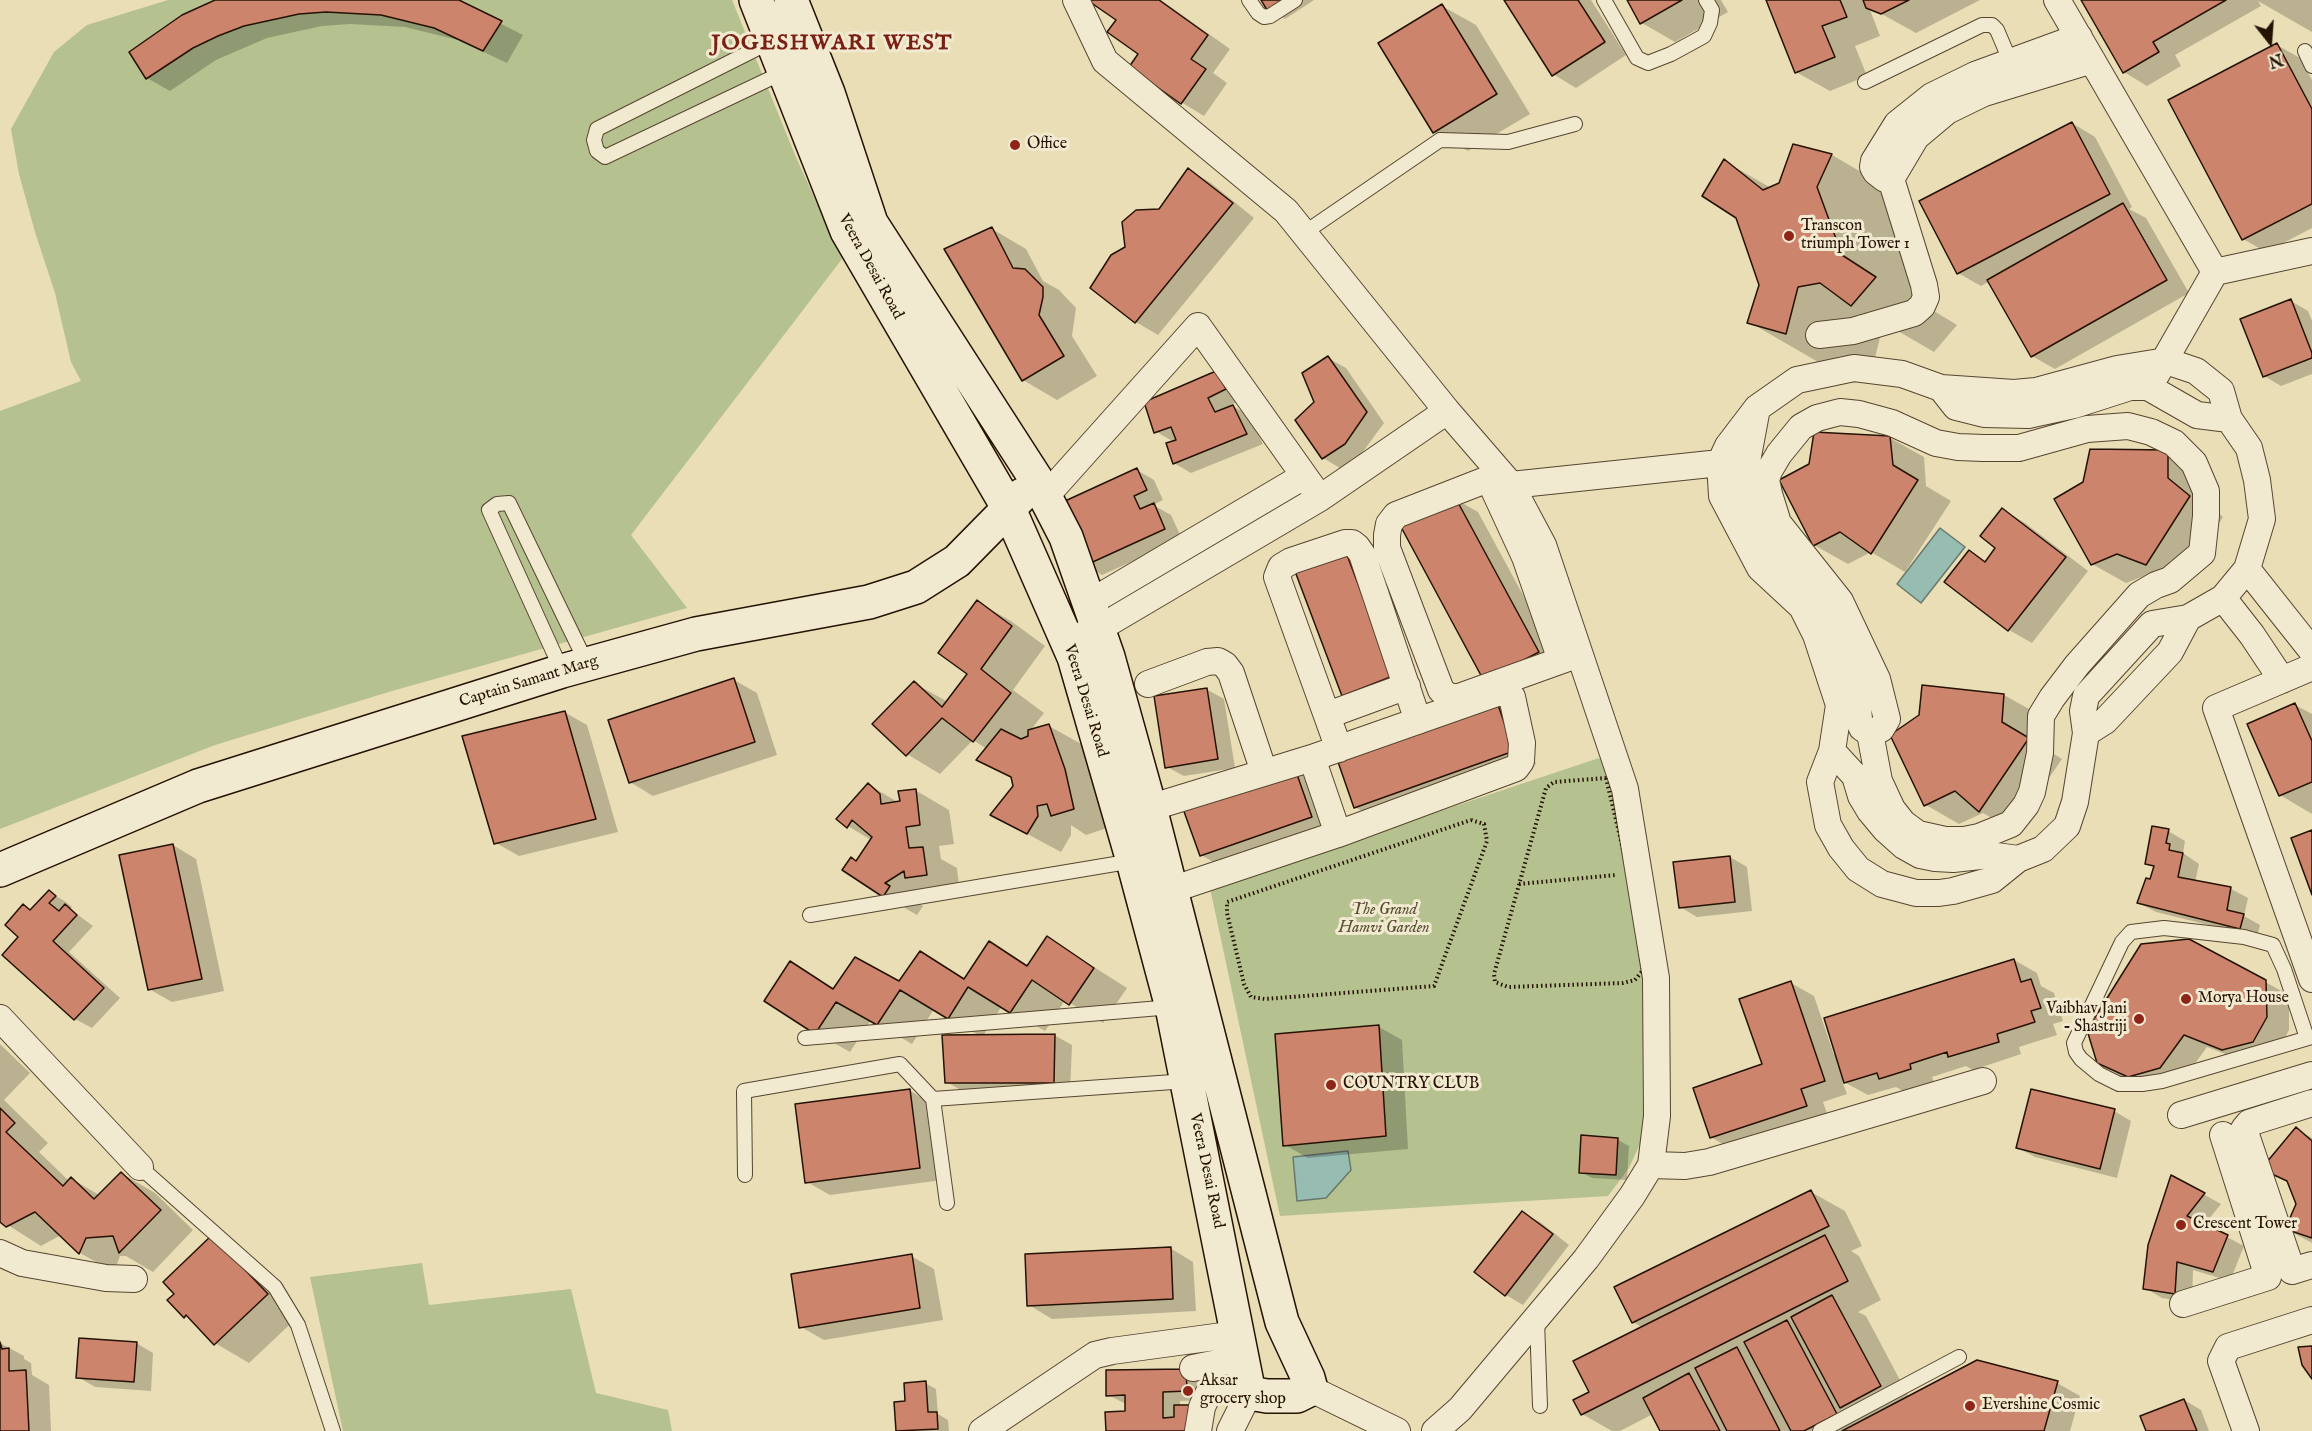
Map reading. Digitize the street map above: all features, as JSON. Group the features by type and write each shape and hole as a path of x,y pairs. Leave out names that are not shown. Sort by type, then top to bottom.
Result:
{"street":[{"name":"Veera Desai Road","path":"756,0 847,231 868,243 1009,509 1074,657 1133,861 1172,1007 1203,1077 1219,1234 1244,1367"},
{"path":"791,0 828,93 871,223 868,243 1040,488 1066,537 1111,668 1171,890 1203,1077 1282,1322 1311,1389 1397,1431"},
{"path":"1076,0 1105,61 1286,212 1500,479 1543,545 1570,657 1625,789 1656,978 1657,1116 1651,1165 1632,1196 1586,1259 1460,1409 1435,1431"},
{"path":"2057,0 2215,272"},
{"path":"1891,179 1880,176 1874,167 1874,161 1897,124 1932,96 1975,75 2079,37"},
{"path":"1819,335 1853,331 1914,313 1922,306 1926,297 1924,285 1891,179 1916,137 1947,111 1984,93 2092,60"},
{"path":"2215,272 2311,255"},
{"path":"2148,387 2166,361 2215,272"},
{"path":"1040,488 1198,326 1320,498"},
{"path":"2166,361 2196,371 2221,391 2229,419 2249,448 2257,480 2262,519 2247,569 2223,597 2188,618 2170,652 2104,721 2086,733 2075,802 2067,825 2043,849 2018,859 1992,880 1946,892 1916,893 1882,884 1858,869 1841,848 1828,825 1820,782 1832,751 1839,705 1816,635 1802,607 1760,568 1722,496 1720,463 1728,446 1757,408 1797,380 1854,368 1902,374 1941,388 2014,393 2037,391 2117,369 2166,361"},
{"path":"1941,388 1956,407 1984,414 2028,415 2074,405 2130,387 2148,387 2196,415 2229,419"},
{"path":"1757,408 1745,472 1748,507 1757,530 1779,561 1829,616 1841,634 1856,679 1859,720 1862,728 1870,733 1879,781 1892,809 1903,823 1918,834 1945,840 1979,837 2011,824 2026,805 2032,792 2040,753 2042,717 2052,698 2077,665 2139,595 2170,580 2202,553 2206,491 2194,463 2174,443 2151,432 2128,426 2087,429 2019,448 1958,447 1936,443 1892,423 1859,414 1840,412 1816,418 1801,428 1801,440 1797,454 1792,461 1769,471 1767,480 1769,494 1778,523 1840,601 1878,679 1887,719 1881,729 1870,733"},
{"path":"1094,616 1320,498 1447,411"},
{"path":"1570,657 1459,697 1449,697 1442,690 1387,548 1386,535 1389,524 1396,515 1500,479 1720,463"},
{"path":"1067,641 1094,616 1304,476"},
{"name":"Captain Samant Marg","path":"0,870 198,786 574,668 696,634 868,602 916,587 957,561 1009,509 1040,488"},
{"path":"1339,749 1277,577 1281,567 1291,561 1345,543 1352,543 1357,547 1362,554 1418,720"},
{"path":"2247,569 2312,651"},
{"path":"2223,597 2282,680"},
{"path":"1148,684 1207,662 1218,661 1225,665 1232,673 1264,772"},
{"path":"2312,667 2216,708 2312,979"},
{"path":"1328,715 1407,686"},
{"path":"1119,817 1312,758 1497,693 1506,693 1512,697 1522,743 1521,761 1516,768 1338,834 1171,890"},
{"path":"1832,751 1855,776 1861,796 1870,811 1904,846 1920,855 1935,858 1953,859 1989,855 2018,859"},
{"path":"1312,758 1338,834"},
{"path":"0,1018 140,1167"},
{"path":"2181,1115 2312,1075"},
{"path":"1651,1165 1685,1166 1709,1162 1983,1081"},
{"path":"2291,1271 2244,1129 2249,1123 2312,1103"},
{"path":"2223,1135 2291,1271"},
{"path":"0,1253 22,1263 106,1278 134,1280"},
{"path":"2183,1304 2291,1271"},
{"path":"2246,1431 2221,1361 2228,1347 2312,1320"},
{"path":"982,1431 1095,1355 1112,1351 1244,1367 1283,1397 1297,1396 1311,1389"},
{"path":"1193,1368 1244,1367"},
{"path":"1198,1431 1202,1407 1209,1394 1244,1367"},
{"path":"1230,1431 1244,1367"}],"lane":[{"path":"1249,0 1258,13 1264,17 1270,16 1295,0"},
{"path":"1604,0 1637,58 1648,63 1671,54 1704,36 1710,23 1712,10 1706,0"},
{"path":"1865,82 1982,25 1992,25 1997,30 2011,63"},
{"path":"772,40 597,129 594,140 597,151 605,157 784,72"},
{"path":"2305,51 2312,66"},
{"path":"1304,233 1440,140 1509,142 1575,124"},
{"path":"508,503 574,668 489,510 497,504 508,503"},
{"path":"810,915 1133,861"},
{"path":"2164,928 2244,937 2273,945 2310,1038 2162,1081 2142,1084 2119,1084 2099,1074 2081,1059 2074,1043 2122,942 2131,932 2164,928"},
{"path":"805,1038 1172,1007"},
{"path":"745,1175 744,1091 900,1064 933,1099 947,1203"},
{"path":"933,1099 1203,1077"},
{"path":"140,1167 274,1287 298,1325 333,1431"},
{"path":"1537,1317 1540,1406"},
{"path":"1820,1431 1959,1357"}],"path":[{"path":"1606,778 1629,874 1643,970 1635,980 1623,983 1508,987 1495,982 1494,974 1546,788 1554,782 1606,778"},
{"path":"1471,820 1484,824 1487,841 1434,986 1265,999 1251,997 1244,984 1227,914 1227,902 1471,820"},
{"path":"1519,884 1629,874"}],"green space":[{"path":"168,0 732,0 795,155 842,259 631,535 687,608 392,691 215,745 0,829 0,411 81,381 71,362 55,293 19,174 11,129 54,52 87,25"},
{"name":"The Grand Hamvi Garden","path":"1599,758 1608,767 1650,977 1652,1117 1629,1168 1608,1196 1280,1216 1210,888"},
{"path":"422,1263 429,1305 571,1289 596,1393 668,1410 672,1431 343,1431 310,1277"}],"water":[{"path":"1940,528 1965,547 1921,603 1897,584"},
{"path":"1348,1151 1351,1170 1326,1198 1297,1201 1293,1157"}],"building":[{"path":"215,0 459,0 502,21 483,51 434,28 381,15 326,12 299,14 244,26 218,36 193,48 146,79 129,52 182,15"},
{"path":"1087,0 1159,0 1208,35 1191,59 1206,69 1181,104 1129,67 1138,54 1107,32 1116,20"},
{"path":"1261,0 1283,0 1267,10"},
{"path":"1504,0 1578,0 1605,42 1552,76"},
{"path":"1627,0 1682,0 1640,24"},
{"path":"1766,0 1840,0 1847,17 1822,26 1835,57 1795,73"},
{"path":"1863,0 1909,0 1881,14 1866,8"},
{"path":"2081,0 2226,0 2153,42 2159,52 2123,73"},
{"path":"1442,4 1497,94 1433,133 1378,43"},
{"path":"2277,43 2312,109 2312,204 2242,240 2168,100"},
{"path":"2072,122 2110,194 1957,274 1919,201"},
{"name":"Transcon triumph Tower 1","path":"1793,144 1832,154 1817,187 1842,255 1876,277 1851,306 1820,283 1798,287 1786,334 1747,323 1759,285 1736,218 1702,196 1724,159 1763,190 1779,183"},
{"path":"1188,168 1233,203 1135,323 1090,288 1111,255 1125,247 1122,222 1136,210 1159,209"},
{"path":"2123,203 2167,280 2031,357 1987,280"},
{"path":"992,227 1013,268 1025,269 1043,287 1039,315 1064,356 1022,381 944,249"},
{"path":"2291,299 2312,358 2263,377 2240,319"},
{"path":"1328,356 1367,412 1345,444 1322,459 1295,420 1314,402 1302,373"},
{"path":"1216,371 1226,389 1208,398 1215,412 1233,405 1247,434 1173,464 1166,443 1176,440 1171,427 1154,433 1144,402"},
{"path":"1814,432 1890,436 1893,465 1918,480 1871,554 1840,532 1813,546 1779,480 1809,464"},
{"path":"2090,449 2168,450 2168,478 2190,496 2146,565 2117,554 2091,565 2054,499 2083,482"},
{"path":"1137,468 1147,490 1134,496 1140,509 1154,503 1165,529 1084,566 1065,501"},
{"path":"1455,497 1539,652 1484,681 1401,527"},
{"path":"2002,508 2066,557 2008,631 1944,582 1969,550 1985,562 1995,548 1980,536"},
{"path":"1344,547 1393,676 1342,696 1293,566"},
{"path":"977,600 1012,626 981,669 1011,693 973,742 942,718 906,756 872,724 914,681 942,707 967,674 938,653"},
{"path":"734,678 755,742 629,783 608,720"},
{"path":"1922,685 2004,694 2002,722 2029,738 1979,812 1955,791 1924,806 1890,735 1919,715"},
{"path":"1207,688 1218,759 1165,768 1154,696"},
{"path":"1497,702 1514,751 1354,808 1337,759"},
{"path":"2295,703 2312,741 2312,782 2279,796 2247,724"},
{"path":"565,711 596,819 494,844 462,736"},
{"path":"1049,724 1065,769 1074,809 1051,816 1047,804 1037,806 1038,816 1027,834 990,815 1013,786 1011,777 976,760 1001,729 1021,739 1028,736 1028,730"},
{"path":"1294,766 1312,817 1200,856 1182,806"},
{"path":"868,783 880,794 881,804 900,801 898,791 916,789 920,825 906,827 909,848 923,847 927,875 905,878 904,871 885,883 890,886 883,897 842,870 851,857 856,861 872,837 852,820 847,828 836,819"},
{"path":"2152,826 2169,829 2166,843 2170,844 2169,850 2183,853 2178,877 2231,887 2227,910 2244,914 2240,929 2137,903 2146,878 2150,879 2154,866 2145,864"},
{"path":"2312,830 2312,895 2291,838"},
{"path":"173,844 202,979 148,990 119,855"},
{"path":"1730,856 1735,902 1679,908 1673,862"},
{"path":"49,890 56,896 49,903 59,911 65,904 77,915 53,941 104,988 74,1020 2,955 18,937 5,925 23,904 30,910"},
{"path":"1047,936 1094,968 1069,1005 1032,980 1010,1013 968,987 948,1019 900,990 877,1025 836,1002 815,1034 764,1001 790,961 833,989 855,957 899,981 920,951 964,979 989,941 1027,966"},
{"name":"Morya House","path":"2189,939 2266,980 2267,1017 2253,1042 2222,1050 2184,1035 2160,1068 2128,1077 2097,1063 2087,1030 2141,944"},
{"path":"2014,959 2021,982 2031,979 2041,1008 2031,1011 2035,1022 1997,1034 1999,1042 1948,1057 1947,1052 1910,1064 1911,1069 1879,1079 1877,1073 1844,1083 1824,1018"},
{"path":"1791,981 1825,1081 1801,1089 1807,1106 1710,1138 1693,1088 1762,1064 1739,999"},
{"name":"COUNTRY CLUB","path":"1379,1025 1386,1136 1283,1146 1275,1034"},
{"path":"1055,1034 1054,1083 945,1083 942,1035"},
{"path":"910,1089 920,1168 805,1183 795,1104"},
{"path":"2031,1089 2115,1109 2100,1169 2016,1148"},
{"path":"0,1108 15,1123 6,1132 63,1186 71,1177 94,1199 121,1172 161,1210 119,1253 113,1236 86,1238 79,1254 35,1212 6,1227 0,1222"},
{"path":"2296,1127 2312,1141 2312,1238 2285,1229 2296,1204 2287,1181 2261,1169"},
{"path":"1581,1135 1618,1138 1616,1175 1579,1173"},
{"name":"Crescent Tower","path":"2171,1175 2205,1193 2187,1216 2228,1235 2213,1272 2177,1262 2175,1294 2143,1289 2148,1245"},
{"path":"1811,1190 1829,1226 1632,1323 1614,1287"},
{"path":"1522,1211 1553,1234 1505,1296 1474,1272"},
{"path":"212,1235 268,1294 214,1345 186,1315 184,1318 167,1300 174,1294 163,1282"},
{"path":"1825,1235 1848,1281 1581,1415 1573,1400 1589,1392 1573,1361"},
{"path":"1171,1247 1173,1299 1027,1306 1025,1254"},
{"path":"912,1254 920,1308 799,1328 791,1274"},
{"path":"1832,1295 1881,1386 1840,1408 1791,1317"},
{"path":"1787,1320 1837,1414 1804,1431 1791,1431 1744,1342"},
{"path":"79,1338 137,1342 134,1382 76,1378"},
{"path":"0,1342 2,1349 9,1348 9,1371 26,1370 29,1431 0,1431"},
{"path":"2312,1346 2312,1379 2302,1365 2298,1347"},
{"path":"1737,1347 1780,1431 1727,1431 1695,1368"},
{"name":"Evershine Cosmic","path":"1977,1360 2058,1381 2044,1431 1842,1431"},
{"path":"1186,1369 1187,1391 1163,1392 1163,1418 1174,1417 1174,1405 1191,1405 1192,1431 1106,1431 1105,1412 1125,1411 1125,1395 1106,1396 1106,1370"},
{"path":"1689,1373 1720,1431 1660,1431 1643,1398"},
{"path":"926,1381 928,1412 937,1412 938,1429 896,1431 894,1402 905,1401 904,1383"},
{"path":"2184,1399 2197,1431 2146,1431 2140,1416"}],"place":[{"name":"Office","path":"1015,145"},
{"name":"Transcon triumph Tower 1","path":"1789,236"},
{"name":"Morya House","path":"2186,999"},
{"name":"Vaibhav Jani - Shastriji","path":"2139,1019"},
{"name":"COUNTRY CLUB","path":"1331,1085"},
{"name":"Crescent Tower","path":"2181,1225"},
{"name":"Aksar grocery shop","path":"1188,1391"},
{"name":"Evershine Cosmic","path":"1970,1406"}],"district":[{"name":"JOGESHWARI WEST","path":"832,44"}]}
